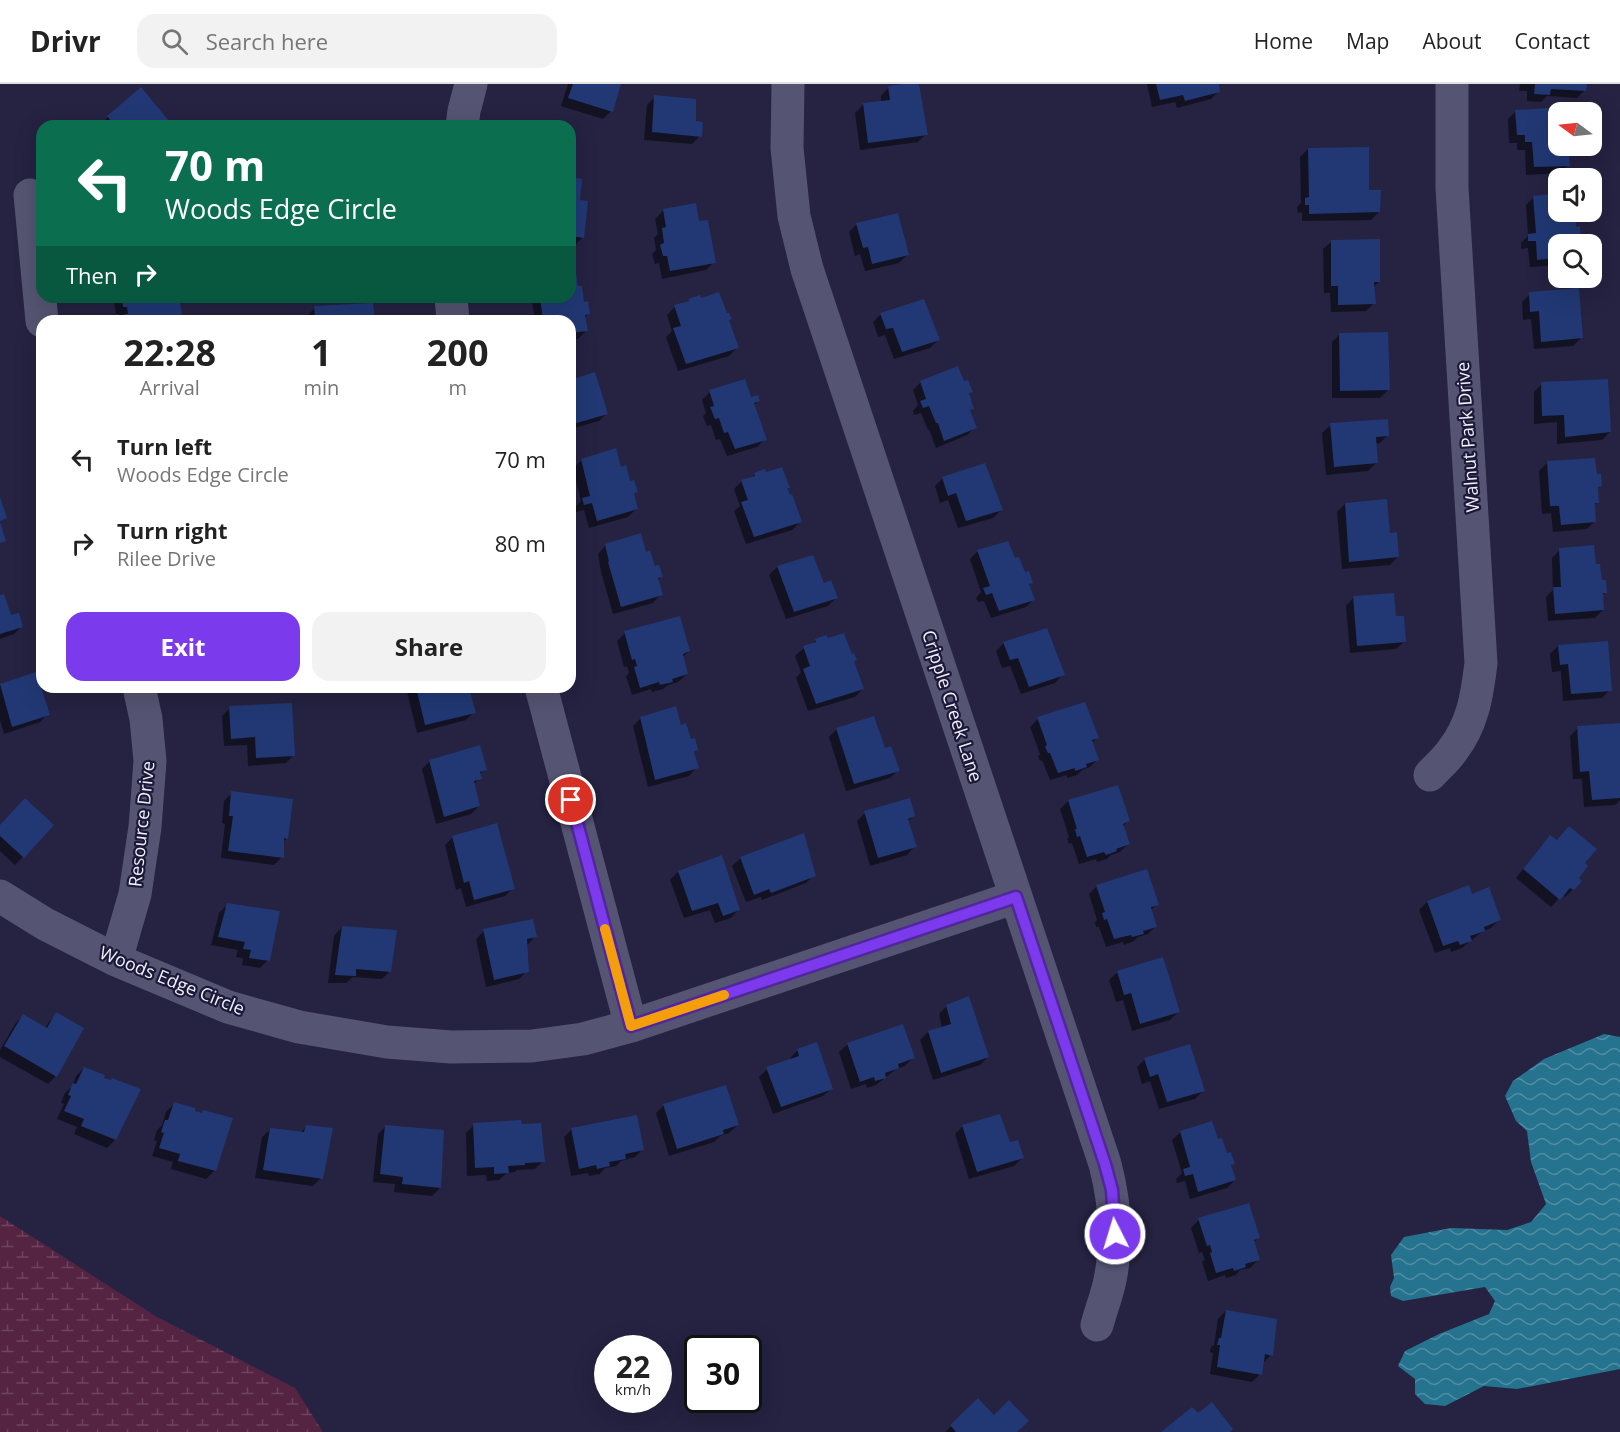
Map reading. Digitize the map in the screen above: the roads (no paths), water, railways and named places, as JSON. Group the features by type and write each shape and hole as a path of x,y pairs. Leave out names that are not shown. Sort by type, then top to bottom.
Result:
{"street":[{"path":"463,120 471,84"},
{"name":"Cripple Creek Lane","path":"788,84 787,148 794,216 807,269 1112,1190 1114,1246 1110,1280 1097,1324"},
{"name":"Walnut Park Drive","path":"1430,775 1453,751 1470,722 1478,696 1481,663 1452,188 1452,84"},
{"path":"30,195 36,258"},
{"name":"Resource Drive","path":"116,960 135,894 145,827 150,761 146,718 140,693"},
{"path":"543,693 631,1026"},
{"name":"Woods Edge Circle","path":"0,896 45,924 116,960 228,1007 299,1027 387,1042 451,1047 532,1046 583,1039 631,1026 1016,897"}],"water":[{"path":"1604,1034 1620,1037 1620,1369 1517,1389 1484,1386 1445,1406 1425,1404 1415,1394 1415,1379 1398,1366 1405,1351 1439,1334 1489,1314 1495,1301 1485,1287 1403,1301 1391,1296 1390,1287 1394,1278 1391,1255 1404,1237 1451,1228 1507,1230 1531,1222 1546,1204 1531,1162 1527,1131 1516,1121 1505,1096 1513,1081 1544,1059"}]}
